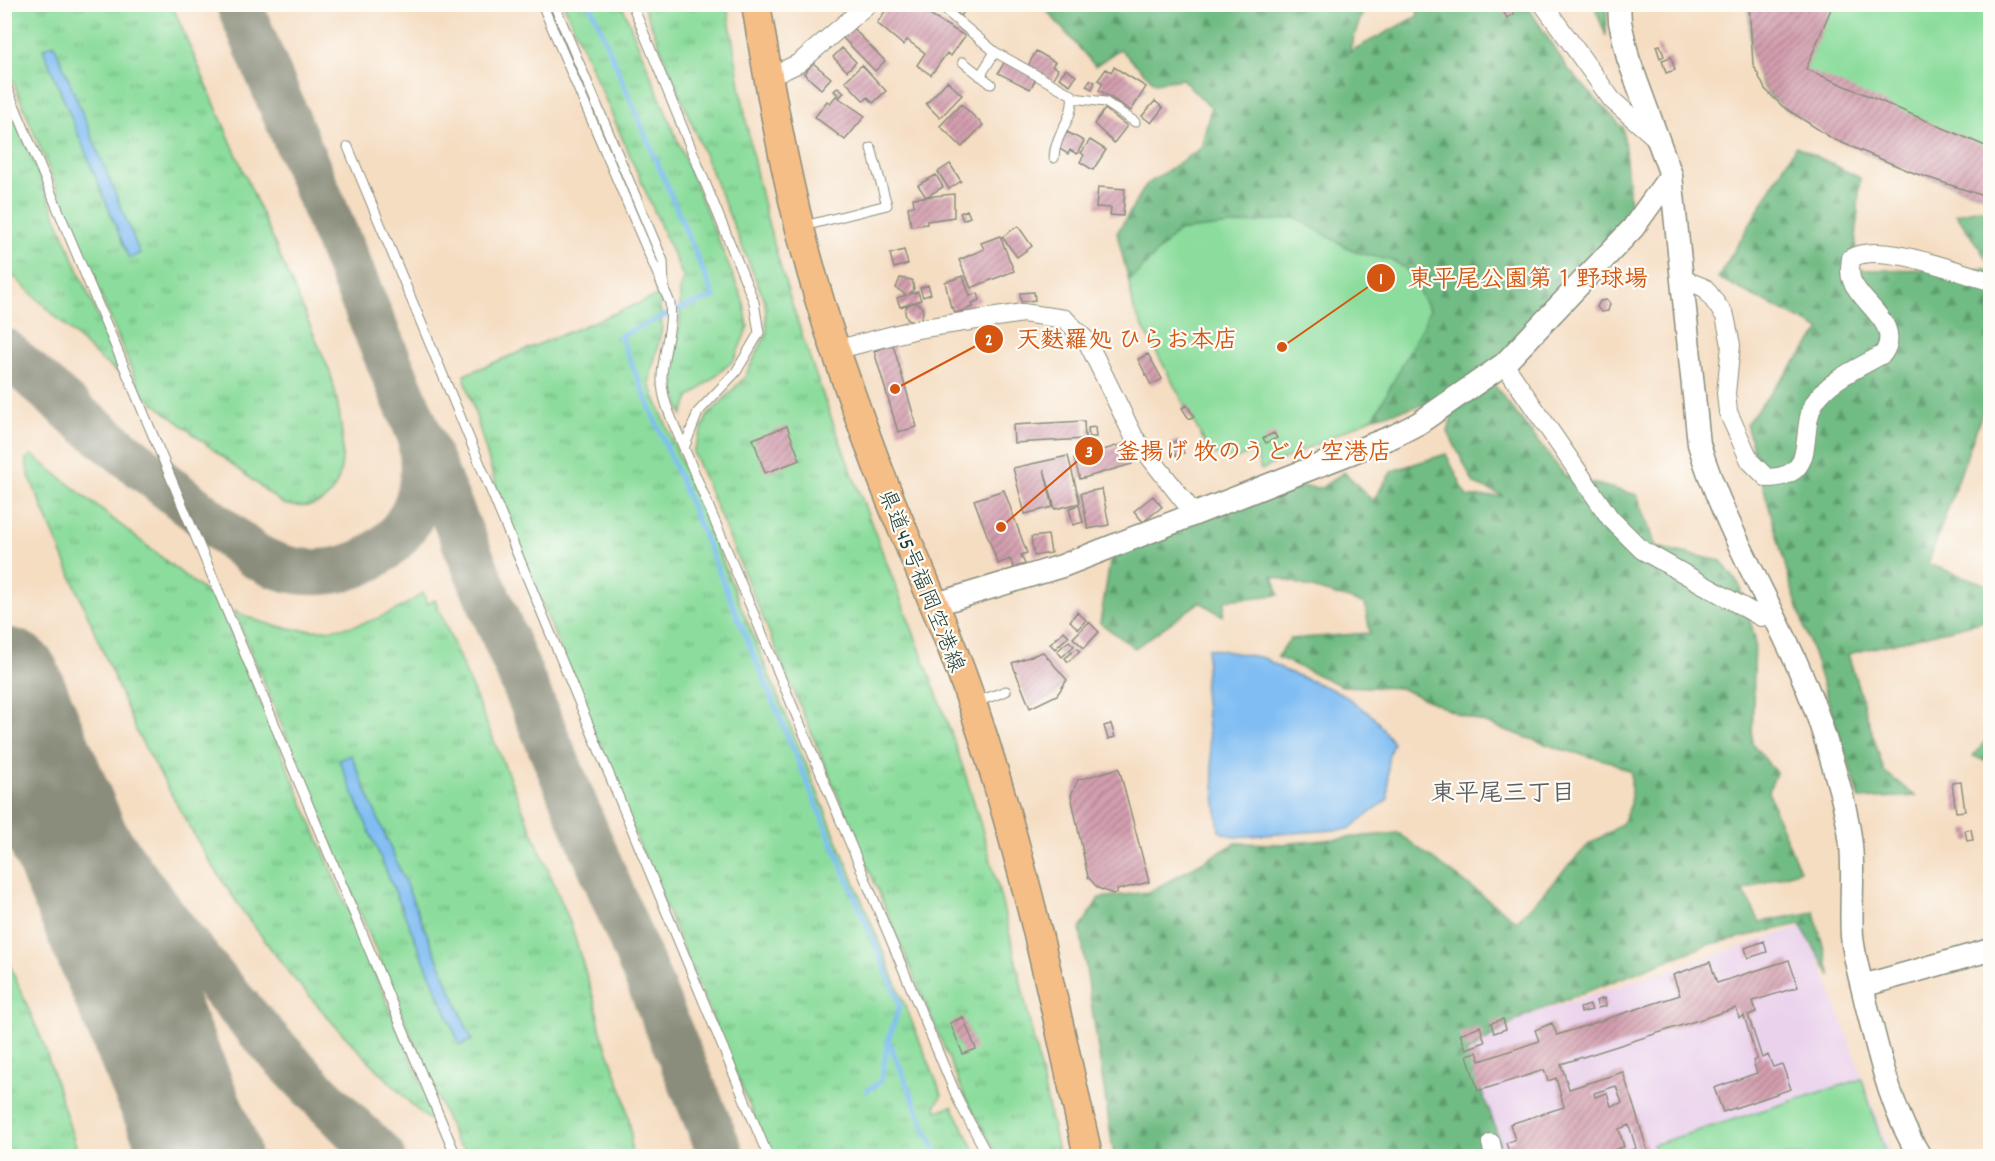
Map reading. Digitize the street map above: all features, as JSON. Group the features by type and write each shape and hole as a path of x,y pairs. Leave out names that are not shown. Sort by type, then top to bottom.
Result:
{"main road":[{"name":"県道45号福岡空港線","path":"756,4 768,78 798,226 835,350 894,504 936,604 1005,803 1040,935 1088,1156"}],"street":[{"path":"768,78 799,63 868,4"},
{"path":"1543,4 1612,100 1658,140"},
{"path":"1619,4 1620,22 1628,58 1671,175 1679,231 1680,278 1699,444 1706,470 1804,678 1845,810 1851,846 1852,937 1862,986 1881,1065 1912,1144 1920,1156"},
{"path":"936,604 981,587 1062,566 1394,436 1427,418 1504,364 1633,228 1671,175"},
{"path":"1680,278 1705,288 1725,316 1731,345 1726,393 1728,412 1750,461 1767,478 1781,478 1795,469 1807,450 1807,421 1815,402 1828,387 1883,354 1888,346 1890,335 1884,324 1851,280 1851,258 1861,252 1889,254 1990,281"},
{"path":"835,350 964,327 1023,313 1065,319 1087,342 1134,437 1195,515"},
{"path":"1504,364 1610,518 1642,550 1761,616 1773,612"},
{"path":"1862,986 1990,950"}],"lane":[{"path":"542,4 670,303 672,322 664,360 662,392 958,1102 988,1156"},
{"path":"554,4 663,261 664,290"},
{"path":"632,4 754,302 759,333 736,372 698,412 684,448"},
{"path":"938,4 995,52 1072,94 1071,114 1054,143 1054,158"},
{"path":"980,76 995,52"},
{"path":"963,62 991,84"},
{"path":"4,81 456,1156"},
{"path":"1072,98 1105,102 1135,122"},
{"path":"348,147 768,1156"},
{"path":"798,226 887,205 871,148"},
{"path":"972,704 1006,691"}],"shaded area":[{"path":"1807,925 1891,1156 1496,1156 1458,1038"}],"green space":[{"path":"1526,4 1567,68 1623,128 1631,214 1491,381 1565,476 1637,495 1656,547 1721,561 1739,584 1755,638 1752,743 1776,773 1769,791 1775,812 1800,870 1743,890 1760,922 1814,912 1831,976 1800,924 1707,945 1524,1016 1466,1053 1494,1123 1502,1156 1114,1156 1080,929 1099,898 1149,892 1236,843 1282,844 1398,833 1517,921 1588,845 1621,825 1631,804 1631,772 1612,762 1560,749 1456,713 1400,688 1342,686 1277,657 1290,639 1370,633 1365,604 1273,576 1279,595 1225,600 1223,616 1200,602 1135,648 1100,623 1112,550 1156,541 1159,523 1267,484 1321,488 1344,472 1373,501 1392,471 1446,454 1467,497 1504,496 1474,484 1448,432 1456,397 1374,417 1424,324 1428,310 1405,268 1393,261 1355,252 1296,218 1178,231 1129,282 1117,233 1146,185 1201,148 1211,108 1182,79 1155,83 1120,49 1095,66 1042,5 1365,5 1349,52 1418,16 1416,5"},
{"path":"4,5 172,5 330,372 339,414 342,462 337,482 327,498 309,506 283,504 141,393 5,62"},
{"path":"564,5 622,5 744,303 748,327 734,360 689,398 682,415 672,381 672,357 680,324 680,285 684,279"},
{"path":"643,5 727,5 751,146 770,230 811,363 934,688 974,802 1002,902 1059,1156 998,1156 965,1097 693,452 707,417 744,378 767,333 765,302"},
{"path":"1594,5 1607,5 1606,36"},
{"path":"1749,5 1990,5 1990,198 1918,174 1849,145 1778,103 1765,89 1756,70 1751,48"},
{"path":"5,94 122,375 101,360 5,268"},
{"path":"1796,146 1860,178 1854,270 1990,269 1990,391 1928,564 1988,585 1990,620 1848,654 1884,771 1915,796 1860,799 1791,586 1746,424 1821,330 1718,278"},
{"path":"1990,207 1990,264 1956,214"},
{"path":"1296,218 1355,252 1393,261 1405,268 1429,310 1424,324 1374,417 1261,470 1255,451 1236,459 1211,454 1134,310 1129,282 1178,231"},
{"path":"659,295 662,328 649,383 942,1095 935,1106 937,1111 952,1106 978,1156 771,1156 630,823 499,496 464,375"},
{"path":"32,455 218,602 436,1118 429,1120 416,1109 339,1030 290,974 244,913 205,854 138,735 28,473 26,459"},
{"path":"423,593 427,604 435,600 570,922 595,1003 601,1032 624,1096 631,1131 631,1156 473,1156 456,1142 234,611 258,621 282,627 306,630 331,629 378,618"},
{"path":"1990,735 1990,763 1973,756"},
{"path":"4,952 44,1045 79,1156 5,1156"},
{"path":"1862,1079 1886,1156 1656,1156 1652,1145"}],"water":[{"path":"54,44 140,254 129,258 43,49"},
{"path":"1208,648 1264,658 1286,671 1341,693 1374,717 1393,743 1388,757 1388,799 1349,829 1234,837 1219,831 1204,692"},
{"path":"351,755 472,1040 460,1045 339,760"}],"building":[{"path":"890,4 922,4 929,9 926,13 965,36 951,56 947,53 931,75 917,65 925,53 907,40 903,45 877,23"},
{"path":"946,4 969,4 961,16"},
{"path":"1749,4 1833,4 1806,69 1990,148 1990,198 1914,173 1833,139 1782,106 1765,89 1753,64"},
{"path":"1510,7 1514,14 1507,18 1503,11"},
{"path":"853,28 885,61 875,71 843,38"},
{"path":"1660,45 1664,56 1660,58 1656,46"},
{"path":"842,48 856,62 847,71 833,57"},
{"path":"1036,51 1055,62 1052,66 1058,69 1052,80 1028,66"},
{"path":"1671,57 1675,70 1666,73 1662,60"},
{"path":"1005,61 1036,79 1030,89 998,73"},
{"path":"813,63 831,78 821,89 804,74"},
{"path":"862,65 886,91 873,103 868,97 864,101 845,81"},
{"path":"1114,67 1146,87 1131,111 1099,90 1103,83 1098,80 1106,69 1111,72"},
{"path":"1066,69 1076,76 1070,85 1059,78"},
{"path":"1090,80 1095,82 1092,89 1086,86"},
{"path":"947,81 962,95 940,118 926,104"},
{"path":"838,87 844,92 840,97 834,91"},
{"path":"836,96 865,116 845,140 815,117 827,101 830,103"},
{"path":"1155,101 1163,108 1151,123 1142,116"},
{"path":"961,104 983,125 962,147 940,126"},
{"path":"1105,109 1127,126 1114,143 1094,124"},
{"path":"1067,132 1084,141 1077,154 1070,150 1068,154 1058,148"},
{"path":"1090,140 1106,150 1093,170 1080,162 1084,155 1081,153"},
{"path":"950,164 961,181 949,189 938,172"},
{"path":"936,175 943,187 926,197 918,185"},
{"path":"1098,187 1125,189 1123,216 1110,215 1111,208 1096,207"},
{"path":"954,194 954,217 911,226 908,207 914,206 913,198"},
{"path":"967,210 970,217 963,220 960,213"},
{"path":"1018,226 1032,246 1017,257 1002,237"},
{"path":"1000,236 1014,271 971,288 959,260 984,249 981,243"},
{"path":"904,250 908,264 894,268 890,254"},
{"path":"963,276 970,296 978,293 980,300 972,303 973,307 955,313 953,307 951,308 945,282"},
{"path":"900,278 912,280 914,288 910,294 918,292 921,300 900,307 897,298 906,295 896,288"},
{"path":"928,285 931,294 923,297 920,288"},
{"path":"1034,292 1035,300 1021,302 1020,293"},
{"path":"1607,300 1610,304 1608,311 1601,312 1597,307 1600,301"},
{"path":"914,303 920,306 923,312 920,318 914,321 908,318 905,312 908,306"},
{"path":"893,345 917,427 898,432 874,351"},
{"path":"1148,354 1162,379 1151,385 1138,359"},
{"path":"1187,405 1194,416 1189,419 1182,408"},
{"path":"1084,421 1085,439 1014,443 1013,425"},
{"path":"787,426 800,460 765,473 753,439"},
{"path":"1095,427 1096,437 1089,437 1088,428"},
{"path":"1274,433 1277,438 1266,443 1263,438"},
{"path":"1177,440 1184,453 1177,457 1170,444"},
{"path":"1126,443 1132,464 1080,479 1074,459"},
{"path":"1068,456 1080,503 1055,509 1044,469 1053,507 1025,514 1013,468"},
{"path":"1102,489 1109,525 1088,529 1081,493"},
{"path":"1004,490 1027,553 1021,555 1025,564 1014,568 1010,559 998,564 974,500"},
{"path":"1153,496 1162,507 1143,522 1134,511"},
{"path":"1079,505 1083,522 1073,525 1069,508"},
{"path":"1048,535 1051,553 1034,556 1031,537"},
{"path":"1077,612 1086,620 1078,629 1070,621"},
{"path":"1089,622 1099,632 1084,648 1073,638"},
{"path":"1064,631 1069,636 1055,649 1050,644"},
{"path":"1069,641 1074,646 1062,657 1057,651"},
{"path":"1077,648 1080,651 1068,662 1065,658"},
{"path":"1043,652 1067,680 1057,695 1030,708 1012,663"},
{"path":"1111,724 1115,737 1108,739 1104,726"},
{"path":"1119,768 1149,882 1117,890 1117,893 1113,894 1098,888 1088,877 1071,795 1078,780"},
{"path":"1961,782 1965,811 1956,812 1952,783"},
{"path":"1971,829 1973,840 1967,841 1965,830"},
{"path":"1764,941 1767,952 1748,958 1745,948"},
{"path":"1789,960 1798,987 1753,1001 1756,1012 1748,1015 1762,1058 1768,1055 1773,1067 1782,1064 1791,1089 1723,1112 1714,1088 1757,1073 1753,1061 1757,1059 1744,1016 1739,1018 1736,1008 1561,1064 1569,1089 1623,1072 1649,1155 1615,1156 1636,1148 1629,1125 1619,1129 1624,1147 1592,1156 1510,1156 1506,1143 1515,1140 1510,1124 1564,1107 1556,1078 1548,1081 1544,1070 1478,1091 1467,1055 1477,1052 1480,1061 1539,1041 1535,1030 1552,1023 1557,1035 1680,995 1673,975 1710,962 1717,983","holes":["1616,1086 1622,1103 1611,1106 1607,1093 1595,1097 1594,1093"]},
{"path":"1604,998 1606,1006 1598,1008 1596,1001"},
{"path":"1590,1005 1592,1010 1581,1013 1580,1008"},
{"path":"963,1017 976,1049 963,1054 950,1023"},
{"path":"1503,1019 1506,1029 1494,1033 1491,1023"},
{"path":"1480,1026 1485,1042 1466,1049 1460,1034"}],"waterway":[{"path":"590,4 714,297 684,307 620,336 900,1004 888,1041 881,1081 867,1091"},
{"path":"889,1042 937,1156"}],"taxiway":[{"path":"239,4 722,1156"},
{"path":"4,351 78,416 252,554 284,568 315,572 346,568 374,556 397,537 413,512 422,481 421,446"},
{"path":"4,670 84,804 174,928 222,988 273,1045 382,1156"},
{"path":"98,910 132,1017 161,1156"}],"runway":[{"path":"4,686 202,1156"}],"place":[{"name":"東平尾公園第１野球場","path":"1282,347"},
{"name":"天麩羅処 ひらお本店","path":"895,389"},
{"name":"釜揚げ 牧のうどん 空港店","path":"1001,527"}],"district":[{"name":"東平尾三丁目","path":"1503,792"}]}
